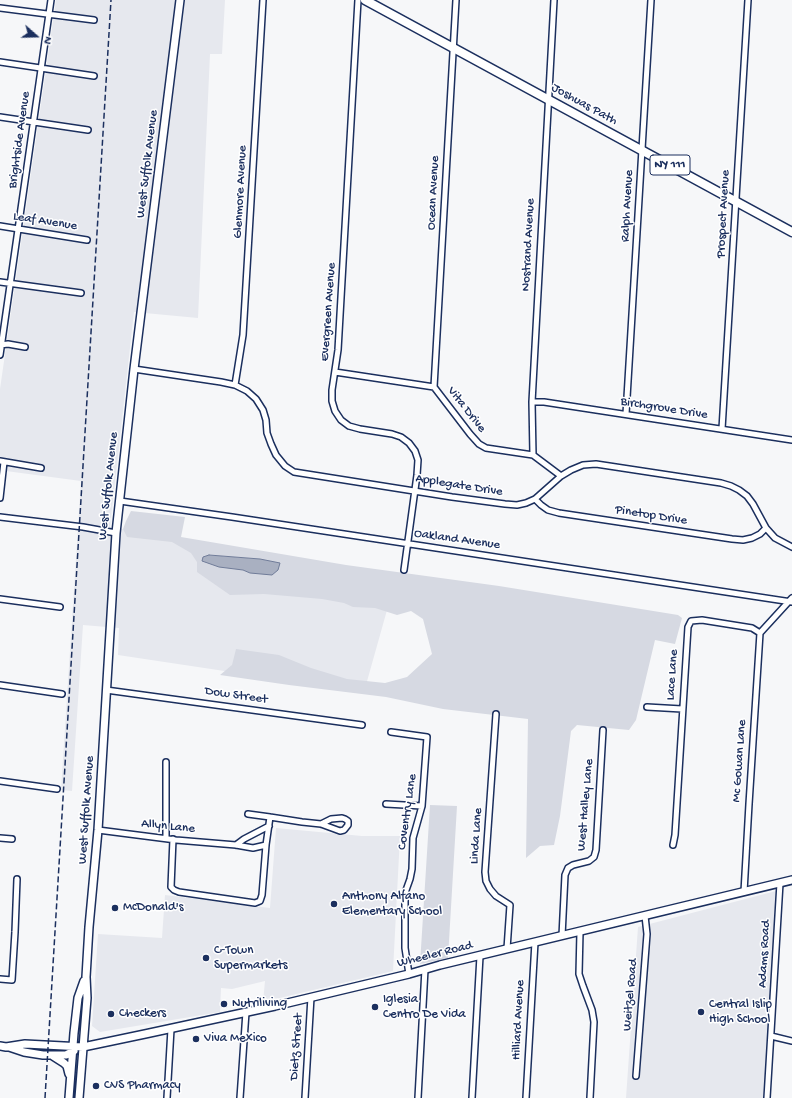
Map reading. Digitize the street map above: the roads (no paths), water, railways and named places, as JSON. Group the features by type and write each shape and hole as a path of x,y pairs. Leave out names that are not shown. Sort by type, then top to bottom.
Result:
{"main road":[{"name":"West Suffolk Avenue","path":"79,1098 89,927 98,830 116,533 134,369 180,0"},
{"name":"Joshuas Path","path":"365,0 792,232"},
{"name":"Wheeler Road","path":"3,1046 25,1044 72,1049 171,1029 408,974 792,880"},
{"name":"West Suffolk Avenue","path":"69,1098 72,1049 78,998 86,977"},
{"name":"Wheeler Road","path":"3,1046 24,1052 51,1055 66,1055 72,1049"},
{"path":"51,1055 64,1063 68,1069 70,1077"}],"street":[{"name":"Brightside Avenue","path":"0,355 51,0"},
{"name":"Glenmore Avenue","path":"235,385 243,335 263,0"},
{"name":"Evergreen Avenue","path":"358,0 338,350 332,390 332,401 335,411 341,420 349,426 401,437 409,443 415,451 418,460 416,490 404,570"},
{"name":"Ocean Avenue","path":"434,386 456,0"},
{"name":"Nostrand Avenue","path":"533,455 532,402 554,0"},
{"name":"Ralph Avenue","path":"626,414 651,0"},
{"name":"Prospect Avenue","path":"722,429 748,0"},
{"path":"0,8 94,20"},
{"path":"0,62 94,76"},
{"path":"0,117 88,130"},
{"name":"Leaf Avenue","path":"0,226 87,240"},
{"path":"0,282 81,293"},
{"path":"1,345 8,344 26,347"},
{"name":"Applegate Drive","path":"134,369 235,385 247,391 256,399 263,410 270,444 276,455 285,466 294,472 517,505 535,499 561,476 571,470 583,465 596,464 721,483 735,488 747,496 766,528 775,538 792,547"},
{"name":"Vita Drive","path":"335,372 434,386 479,444 486,448 533,455"},
{"name":"Birchgrove Drive","path":"532,402 544,402 792,440"},
{"path":"533,455 561,476"},
{"path":"0,498 2,461 41,468"},
{"name":"Pinetop Drive","path":"535,499 548,510 559,513 732,539 743,540 752,538 760,534 766,528"},
{"name":"Oakland Avenue","path":"120,501 791,600"},
{"path":"0,517 116,533"},
{"path":"0,598 60,607"},
{"path":"760,633 791,600"},
{"name":"Lace Lane","path":"673,845 675,835 688,627 691,622 702,620 752,628 760,633"},
{"name":"Mc Gowan Lane","path":"744,892 760,633"},
{"path":"0,685 62,694"},
{"name":"Dow Street","path":"106,690 362,725"},
{"path":"647,707 682,709"},
{"name":"Linda Lane","path":"496,714 485,872 486,881 490,889 496,896 510,905 507,949"},
{"name":"West Halley Lane","path":"562,936 565,875 568,868 573,865 589,861 594,857 596,850 603,730"},
{"name":"Coventry Lane","path":"390,732 427,737 422,806 413,838 412,869 405,893 405,942 408,974"},
{"path":"166,762 166,838"},
{"path":"0,781 57,789"},
{"path":"386,804 422,806"},
{"path":"248,814 321,824 340,831 344,830 348,825 348,821 342,818 331,819 321,824"},
{"path":"173,839 171,887 174,890 255,903 260,901 262,895 270,817"},
{"path":"236,845 244,839 269,826"},
{"name":"Allyn Lane","path":"98,830 253,848 266,845"},
{"path":"0,838 12,839"},
{"path":"0,979 12,980 17,879"},
{"name":"Adams Road","path":"767,1098 780,884"},
{"name":"Weitzel Road","path":"636,1076 647,934 645,916"},
{"path":"580,932 579,974 582,986 592,1010 594,1022 590,1098"},
{"name":"Hilliard Avenue","path":"526,1098 535,942"},
{"path":"472,1098 480,956"},
{"path":"418,1098 425,969"},
{"name":"Dietz Street","path":"305,1098 312,997"},
{"path":"240,1098 246,1012"},
{"path":"167,1098 171,1029"},
{"path":"771,1036 792,1041"}],"water":[{"path":"209,555 260,559 280,563 278,570 272,575 250,573 243,570 219,567 202,561 203,557"}],"railway":[{"path":"45,1098 111,0"}],"place":[{"name":"Anthony Alfano Elementary School","path":"334,904"},
{"name":"McDonald's","path":"115,908"},
{"name":"C‑Town Supermarkets","path":"206,958"},
{"name":"Nutriliving","path":"224,1004"},
{"name":"Iglesia Centro De Vida","path":"375,1007"},
{"name":"Central Islip High School","path":"701,1012"},
{"name":"Checkers","path":"111,1014"},
{"name":"Viva Mexico","path":"196,1039"},
{"name":"CVS Pharmacy","path":"96,1086"}]}
